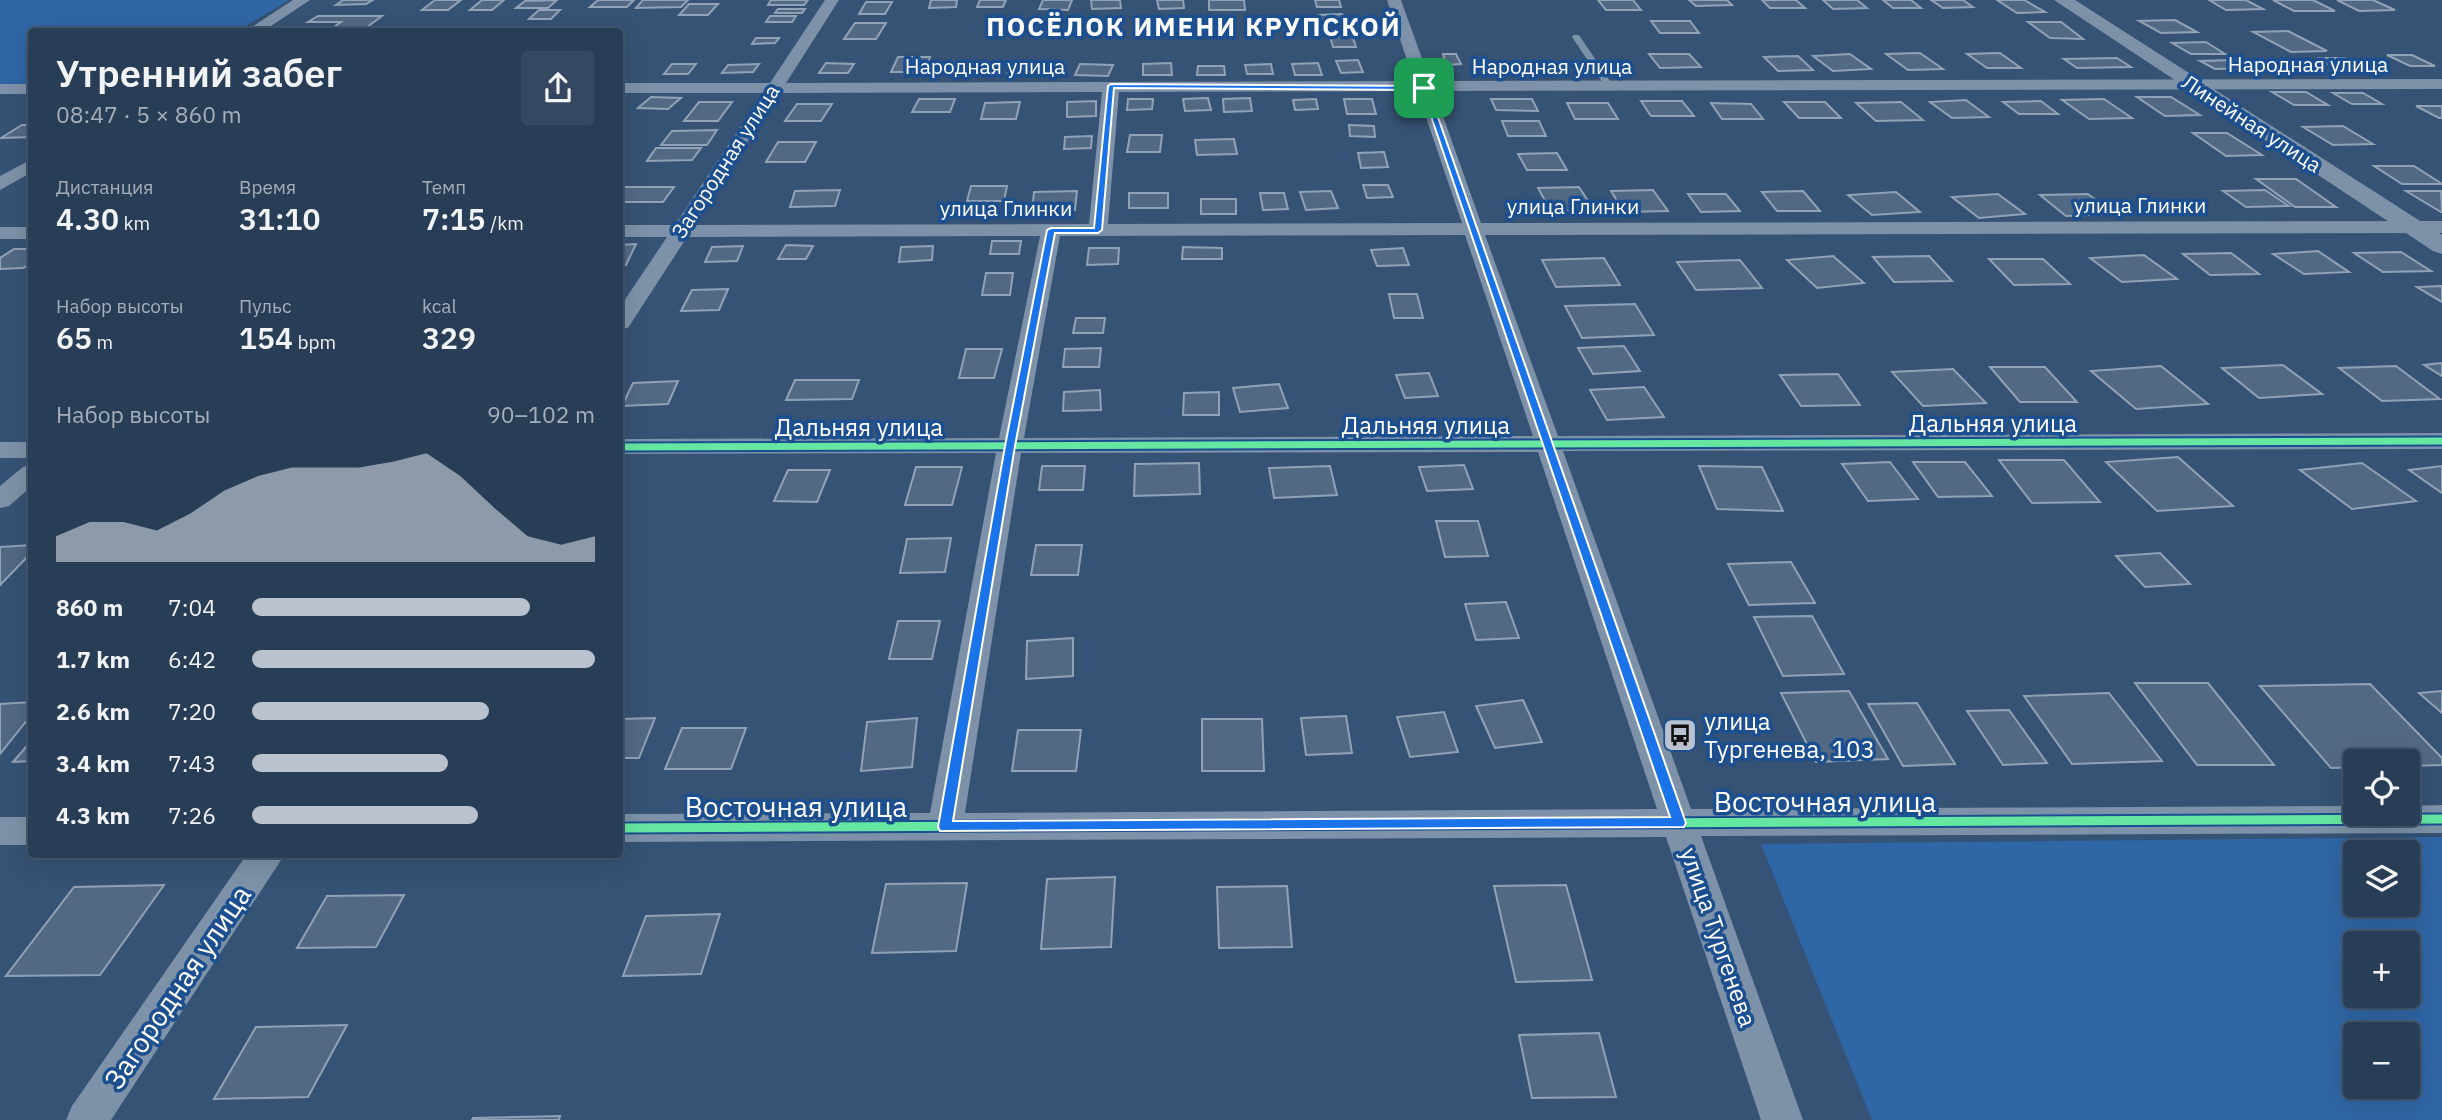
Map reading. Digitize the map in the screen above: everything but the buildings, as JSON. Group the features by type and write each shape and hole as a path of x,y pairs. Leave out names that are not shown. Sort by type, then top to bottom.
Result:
{"street":[{"path":"258,28 303,0"},
{"name":"Загородная улица","path":"623,318 832,0"},
{"name":"улица Тургенева","path":"1394,0 1782,1120"},
{"name":"Линейная улица","path":"2063,0 2442,246"},
{"name":"Народная улица","path":"623,88 2442,84"},
{"path":"1098,230 1111,86"},
{"path":"0,89 28,89"},
{"path":"0,184 28,166"},
{"name":"улица Глинки","path":"623,231 2442,227"},
{"path":"945,827 1010,446 1051,230"},
{"path":"0,233 28,233"},
{"name":"Дальняя улица","path":"623,447 2442,441"},
{"path":"0,450 28,450"},
{"path":"0,500 28,476"},
{"name":"Восточная улица","path":"623,828 2442,819"},
{"path":"0,831 28,831"},
{"name":"Загородная улица","path":"87,1120 264,858"}],"lane":[{"path":"1576,37 1610,87"}],"shaded area":[{"path":"0,0 289,0 242,28 28,28 28,87 0,87"},
{"path":"2442,837 2442,1120 1872,1120 1761,844"}],"cycle path":[{"path":"623,447 2442,441"},
{"path":"623,828 2442,819"}],"place":[{"name":"улица Тургенева, 103","path":"1680,735"}],"district":[{"name":"ПОСЁЛОК ИМЕНИ КРУПСКОЙ","path":"1194,26"}],"route":[{"path":"1111,86 1424,88 1679,823 945,827 1010,446 1051,230 1098,230 1111,86"}]}
